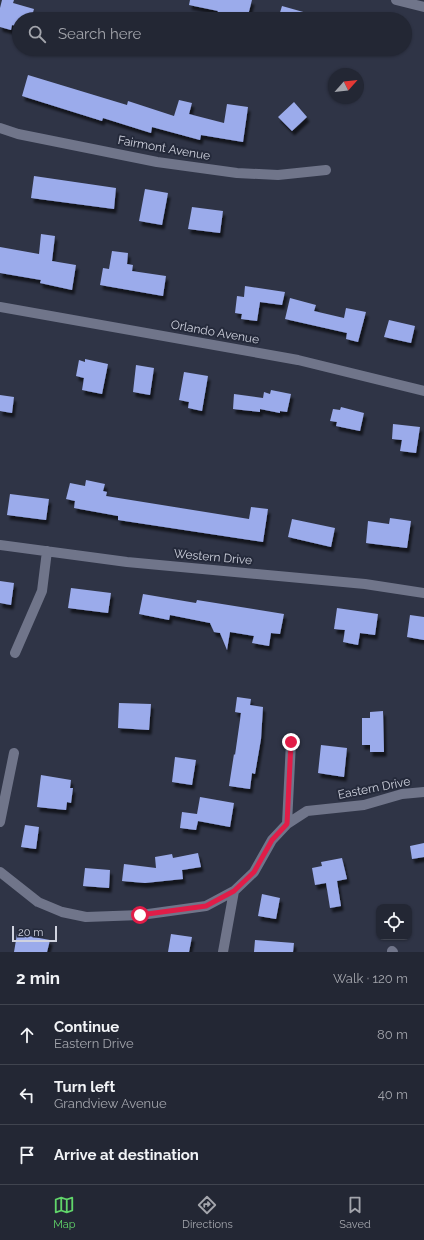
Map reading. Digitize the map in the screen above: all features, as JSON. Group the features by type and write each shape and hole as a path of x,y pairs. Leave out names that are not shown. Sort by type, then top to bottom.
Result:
{"street":[{"path":"396,0 424,7"},
{"name":"Fairmont Avenue","path":"0,128 18,134 157,162 237,173 278,175 326,170"},
{"name":"Orlando Avenue","path":"0,307 298,360 424,391"},
{"name":"Western Drive","path":"0,545 127,562 365,584 424,593"},
{"path":"15,653 42,591 47,551"},
{"path":"287,824 291,742"},
{"path":"0,822 14,752"},
{"name":"Eastern Drive","path":"0,872 38,902 62,912 86,917 140,915 206,906 234,891 254,872 272,840 287,824 307,811 364,805 402,794 424,792"},
{"path":"223,952 234,891"}],"building":[{"path":"2,0 14,0 13,3 34,9 33,12 12,12 11,30 0,27 0,8"},
{"path":"190,0 252,0 249,12 218,12 189,5"},
{"path":"282,6 303,12 280,12"},
{"path":"28,75 127,105 128,101 174,116 179,100 192,103 189,114 224,123 227,104 248,107 243,142 201,135 200,140 152,127 151,133 103,118 102,121 22,96"},
{"path":"294,102 307,117 292,131 278,117"},
{"path":"34,176 116,188 114,209 31,198"},
{"path":"145,189 168,193 162,225 139,221"},
{"path":"192,207 223,211 220,233 188,229"},
{"path":"41,234 55,236 52,261 76,265 72,290 40,283 41,280 0,273 0,247 39,254"},
{"path":"112,251 128,253 127,264 133,265 132,271 166,276 163,296 100,285 103,268 109,269"},
{"path":"245,286 285,292 282,305 260,302 257,321 241,319 242,314 235,313 237,296 244,297"},
{"path":"290,298 316,305 314,311 344,318 346,308 366,312 358,342 346,339 347,333 285,319"},
{"path":"389,320 415,326 411,343 384,337"},
{"path":"85,359 108,364 102,394 82,390 84,378 76,376 79,360 85,362"},
{"path":"136,365 154,368 150,395 133,392"},
{"path":"184,372 208,376 202,411 188,408 189,402 179,400"},
{"path":"271,390 291,394 287,412 280,411 280,413 260,409 260,412 233,409 234,394 263,398 264,392 270,394"},
{"path":"0,395 14,397 12,413 0,411"},
{"path":"341,407 364,413 360,431 336,426 337,422 330,421 333,409 340,410"},
{"path":"393,424 420,427 416,453 400,451 402,440 392,439"},
{"path":"86,480 105,484 103,491 107,492 106,496 249,519 251,507 268,509 263,542 118,520 118,516 74,508 75,501 66,499 70,483 85,486"},
{"path":"10,494 49,499 46,520 7,515"},
{"path":"390,518 411,521 407,548 366,543 368,521 389,524"},
{"path":"292,519 335,528 331,547 288,537"},
{"path":"0,581 14,583 11,605 0,603"},
{"path":"71,588 111,593 108,613 68,608"},
{"path":"143,594 196,603 197,600 284,614 280,634 271,633 269,646 252,643 254,636 230,632 227,650 220,633 214,632 210,623 170,615 169,620 139,614"},
{"path":"337,608 378,614 375,635 360,633 358,645 343,642 345,630 334,629"},
{"path":"410,615 424,617 424,640 407,637"},
{"path":"237,697 251,699 250,705 263,707 261,739 255,774 252,773 250,789 229,786 241,713 235,712"},
{"path":"119,703 151,704 149,730 118,728"},
{"path":"383,711 384,752 370,752 370,745 362,745 362,718 370,718 370,712"},
{"path":"321,745 347,748 344,777 318,773"},
{"path":"175,757 196,760 192,785 172,782"},
{"path":"41,775 71,780 70,788 73,788 71,803 67,802 66,810 37,807"},
{"path":"200,797 234,803 230,827 198,821 196,830 180,828 182,812 197,814"},
{"path":"25,825 39,827 36,849 21,847"},
{"path":"424,843 424,857 412,859 410,846"},
{"path":"198,853 201,867 182,870 183,879 145,883 122,881 124,864 156,868 155,857 172,854 173,858"},
{"path":"342,858 347,879 337,881 341,906 330,908 326,883 315,885 312,868 322,866 321,862"},
{"path":"85,868 110,870 109,888 83,886"},
{"path":"262,894 280,898 276,919 258,916"},
{"path":"17,934 50,940 47,952 14,952"},
{"path":"171,934 192,937 189,952 168,952"},
{"path":"255,940 294,943 293,952 254,952"}],"route":[{"path":"140,915 206,906 234,891 254,872 272,840 287,824 291,742"}]}
